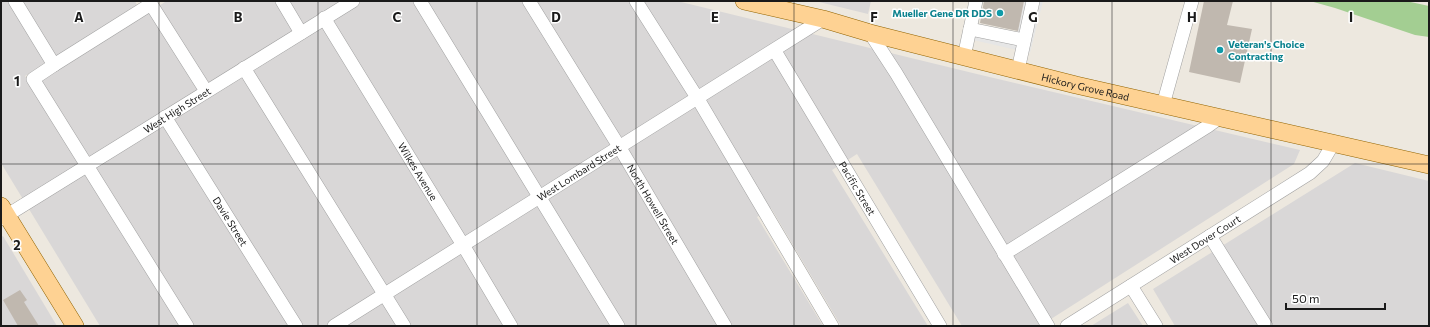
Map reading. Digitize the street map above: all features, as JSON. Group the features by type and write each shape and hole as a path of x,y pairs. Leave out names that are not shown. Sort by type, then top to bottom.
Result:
{"main road":[{"name":"Hickory Grove Road","path":"744,1 774,4 870,33 1163,105 1333,144 1429,164"},
{"path":"3,214 75,326"}],"street":[{"path":"15,1 54,64"},
{"path":"282,1 301,33"},
{"name":"West High Street","path":"3,214 87,165 353,1"},
{"path":"420,1 618,326"},
{"name":"North Howell Street","path":"529,1 620,148 726,326"},
{"path":"636,1 698,99 832,326"},
{"path":"964,57 976,1"},
{"path":"1018,70 1033,1"},
{"path":"1163,105 1192,1"},
{"path":"187,326 33,79 150,3 206,91"},
{"name":"Wilkes Avenue","path":"324,18 511,326"},
{"name":"West Lombard Street","path":"334,326 775,51 823,19"},
{"path":"970,29 1024,40"},
{"path":"870,33 896,73 1048,326"},
{"name":"Pacific Street","path":"775,51 940,326"},
{"path":"244,68 404,326"},
{"name":"Davie Street","path":"165,117 296,326"},
{"path":"1004,254 1219,118"},
{"name":"West Dover Court","path":"1067,326 1310,173 1323,161 1333,144"},
{"path":"1210,236 1266,326"},
{"path":"1131,286 1156,326"}],"shaded area":[{"path":"1,1 135,1 137,5 25,76 31,86 165,1 677,1 981,75 1300,150 1294,164 1040,326 962,326 857,154 832,170 928,326 841,326 771,208 757,217 823,326 100,326 1,163"},
{"path":"815,1 871,1 868,14"},
{"path":"1024,1 1043,1 1030,53 973,40 975,24 1017,33"},
{"path":"1355,163 1429,181 1429,326 1175,326 1153,289"},
{"path":"3,236 57,326 1,326 1,237"},
{"path":"1128,303 1143,326 1091,326"}],"green space":[{"path":"1310,1 1406,1 1429,6 1429,37 1415,35"}],"building":[{"name":"Mueller Gene DR DDS","path":"984,1 1024,1 1018,31 980,23"},
{"name":"Veteran's Choice Contracting","path":"1204,1 1233,1 1227,25 1252,29 1240,83 1189,72"},
{"path":"20,290 27,300 24,302 39,326 18,326 3,300"}],"place":[{"name":"Mueller Gene DR DDS","path":"1000,13"},
{"name":"Veteran's Choice Contracting","path":"1220,50"}]}
